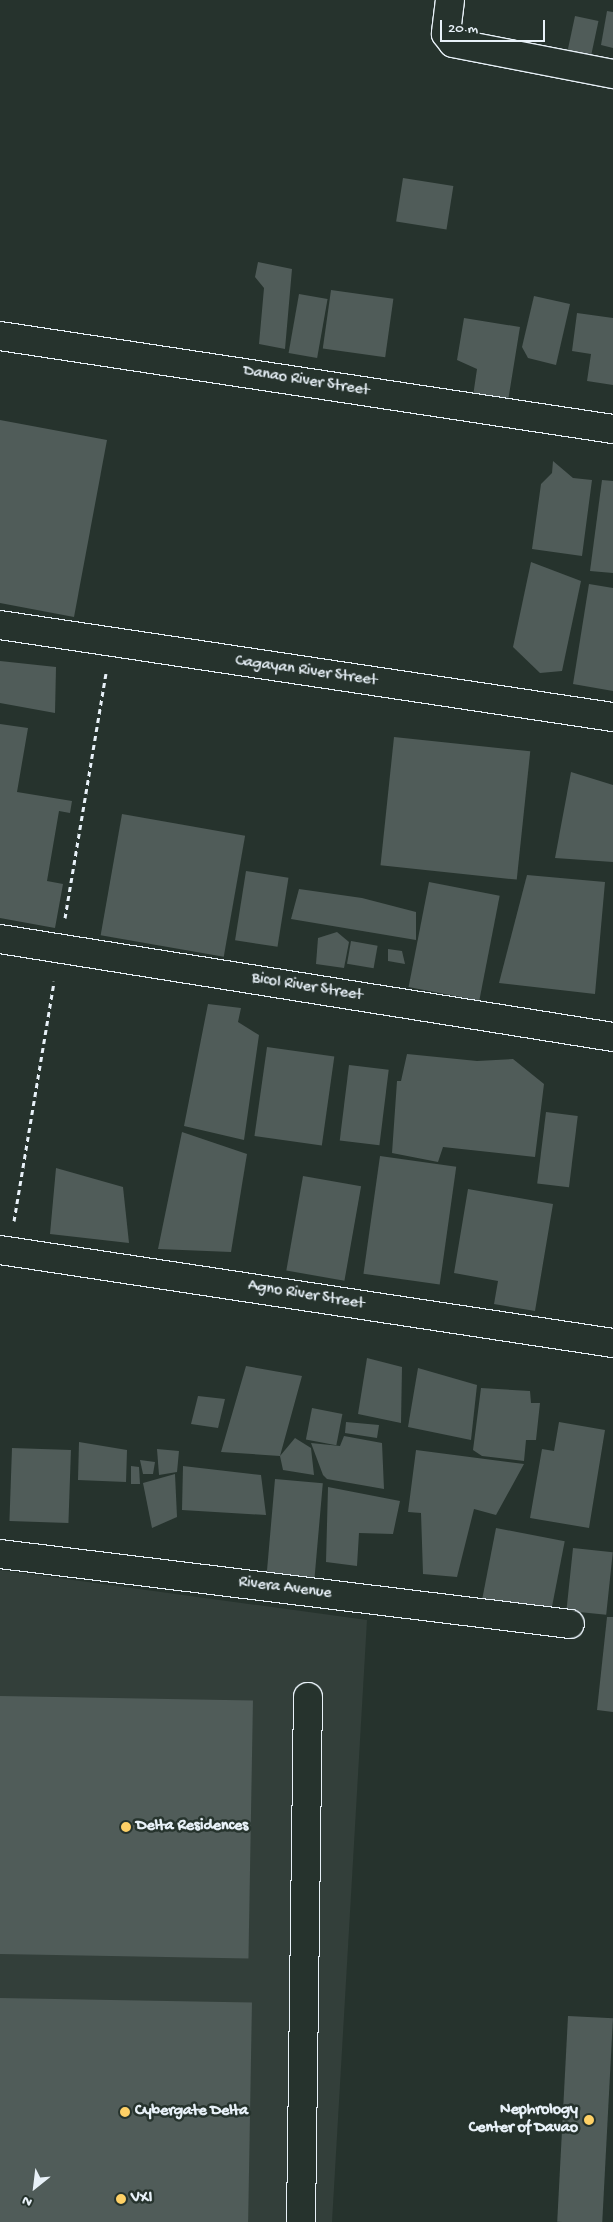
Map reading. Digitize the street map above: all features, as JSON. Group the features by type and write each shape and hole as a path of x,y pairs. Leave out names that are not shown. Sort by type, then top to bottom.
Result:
{"street":[{"path":"450,0 446,34 452,43 613,74"},
{"name":"Danao River Street","path":"0,336 613,429"},
{"name":"Cagayan River Street","path":"0,625 613,717"},
{"name":"Bicol River Street","path":"0,939 613,1037"},
{"name":"Agno River Street","path":"0,1250 613,1343"},
{"name":"Rivera Avenue","path":"0,1554 570,1624"},
{"path":"301,2222 308,1696"}],"shaded area":[{"path":"0,1570 367,1620 332,2222 0,2222"}],"building":[{"path":"607,11 613,12 613,48 601,45"},
{"path":"575,16 598,21 590,61 566,56"},
{"path":"403,178 453,186 446,229 396,221"},
{"path":"258,262 292,269 285,349 259,344 264,288 255,277"},
{"path":"331,290 393,299 385,357 323,348"},
{"path":"299,294 328,299 317,358 289,353"},
{"path":"534,296 570,304 556,365 528,358 522,347"},
{"path":"577,313 613,318 613,385 587,381 591,354 572,351"},
{"path":"464,318 520,327 508,401 473,396 477,369 457,360"},
{"path":"0,420 107,440 74,617 0,603"},
{"path":"553,461 573,478 592,480 582,556 532,549 541,484 552,473"},
{"path":"602,480 613,481 613,573 590,571"},
{"path":"531,562 581,581 562,671 540,673 513,647"},
{"path":"589,584 613,588 613,691 573,684"},
{"path":"0,661 56,667 55,713 0,703"},
{"path":"0,724 28,728 17,792 72,801 70,813 59,811 47,881 63,884 55,928 0,918"},
{"path":"394,737 530,751 517,880 381,865"},
{"path":"571,772 613,785 613,862 555,858"},
{"path":"122,814 245,836 224,957 101,935"},
{"path":"246,871 288,878 278,947 235,940"},
{"path":"527,875 605,882 595,994 499,983"},
{"path":"429,882 500,896 479,1001 409,987"},
{"path":"299,889 362,898 416,912 416,940 291,919"},
{"path":"337,932 349,942 344,968 316,964 318,938"},
{"path":"351,941 378,946 374,968 347,964"},
{"path":"388,949 402,951 405,964 388,961"},
{"path":"208,1004 241,1008 238,1022 259,1035 244,1140 184,1126"},
{"path":"267,1047 334,1056 322,1146 254,1136"},
{"path":"407,1054 477,1061 513,1059 544,1084 535,1157 443,1147 438,1162 392,1153 397,1081 401,1081"},
{"path":"349,1065 389,1070 379,1145 340,1140"},
{"path":"546,1112 578,1116 569,1187 537,1183"},
{"path":"182,1132 247,1154 231,1252 158,1249"},
{"path":"380,1156 456,1167 440,1285 363,1274"},
{"path":"56,1168 123,1187 129,1243 50,1234"},
{"path":"303,1176 361,1186 344,1281 286,1271"},
{"path":"468,1189 553,1204 535,1311 494,1304 498,1281 454,1273"},
{"path":"367,1358 402,1367 401,1423 358,1414"},
{"path":"246,1366 302,1376 280,1456 221,1452"},
{"path":"418,1368 477,1385 471,1440 408,1427"},
{"path":"481,1388 530,1391 531,1403 540,1403 536,1440 526,1440 524,1461 482,1456 473,1450"},
{"path":"198,1396 225,1399 218,1428 191,1424"},
{"path":"312,1408 342,1414 336,1445 306,1439"},
{"path":"346,1422 379,1425 377,1438 345,1433"},
{"path":"559,1422 605,1430 589,1528 530,1518 542,1449 554,1451"},
{"path":"344,1436 382,1443 384,1489 327,1479 323,1475 311,1443 340,1446"},
{"path":"295,1438 311,1448 314,1475 283,1470 280,1456"},
{"path":"79,1442 127,1450 126,1482 78,1480"},
{"path":"12,1448 71,1450 68,1523 9,1521"},
{"path":"157,1449 179,1451 177,1472 159,1475"},
{"path":"416,1450 524,1464 496,1515 474,1509 457,1577 423,1574 421,1513 408,1512"},
{"path":"140,1460 155,1462 153,1474 143,1474"},
{"path":"131,1466 139,1467 140,1484 131,1484"},
{"path":"183,1466 261,1475 266,1515 182,1510"},
{"path":"175,1474 177,1517 152,1528 143,1483"},
{"path":"275,1479 323,1483 315,1578 267,1574"},
{"path":"328,1487 400,1501 393,1534 359,1533 357,1566 326,1562"},
{"path":"496,1528 565,1541 551,1612 482,1599"},
{"path":"573,1548 613,1552 606,1615 566,1611"},
{"path":"607,1617 613,1617 613,1712 597,1710"},
{"name":"Delta Residences","path":"0,1696 253,1700 248,1958 0,1954"},
{"name":"Cybergate Delta","path":"0,1998 252,2002 248,2222 0,2222"},
{"name":"Nephrology Center of Davao","path":"568,2016 613,2018 602,2222 557,2222"}],"place":[{"name":"Delta Residences","path":"126,1827"},
{"name":"Cybergate Delta","path":"125,2112"},
{"name":"Nephrology Center of Davao","path":"589,2120"},
{"name":"VXI","path":"121,2199"}]}
